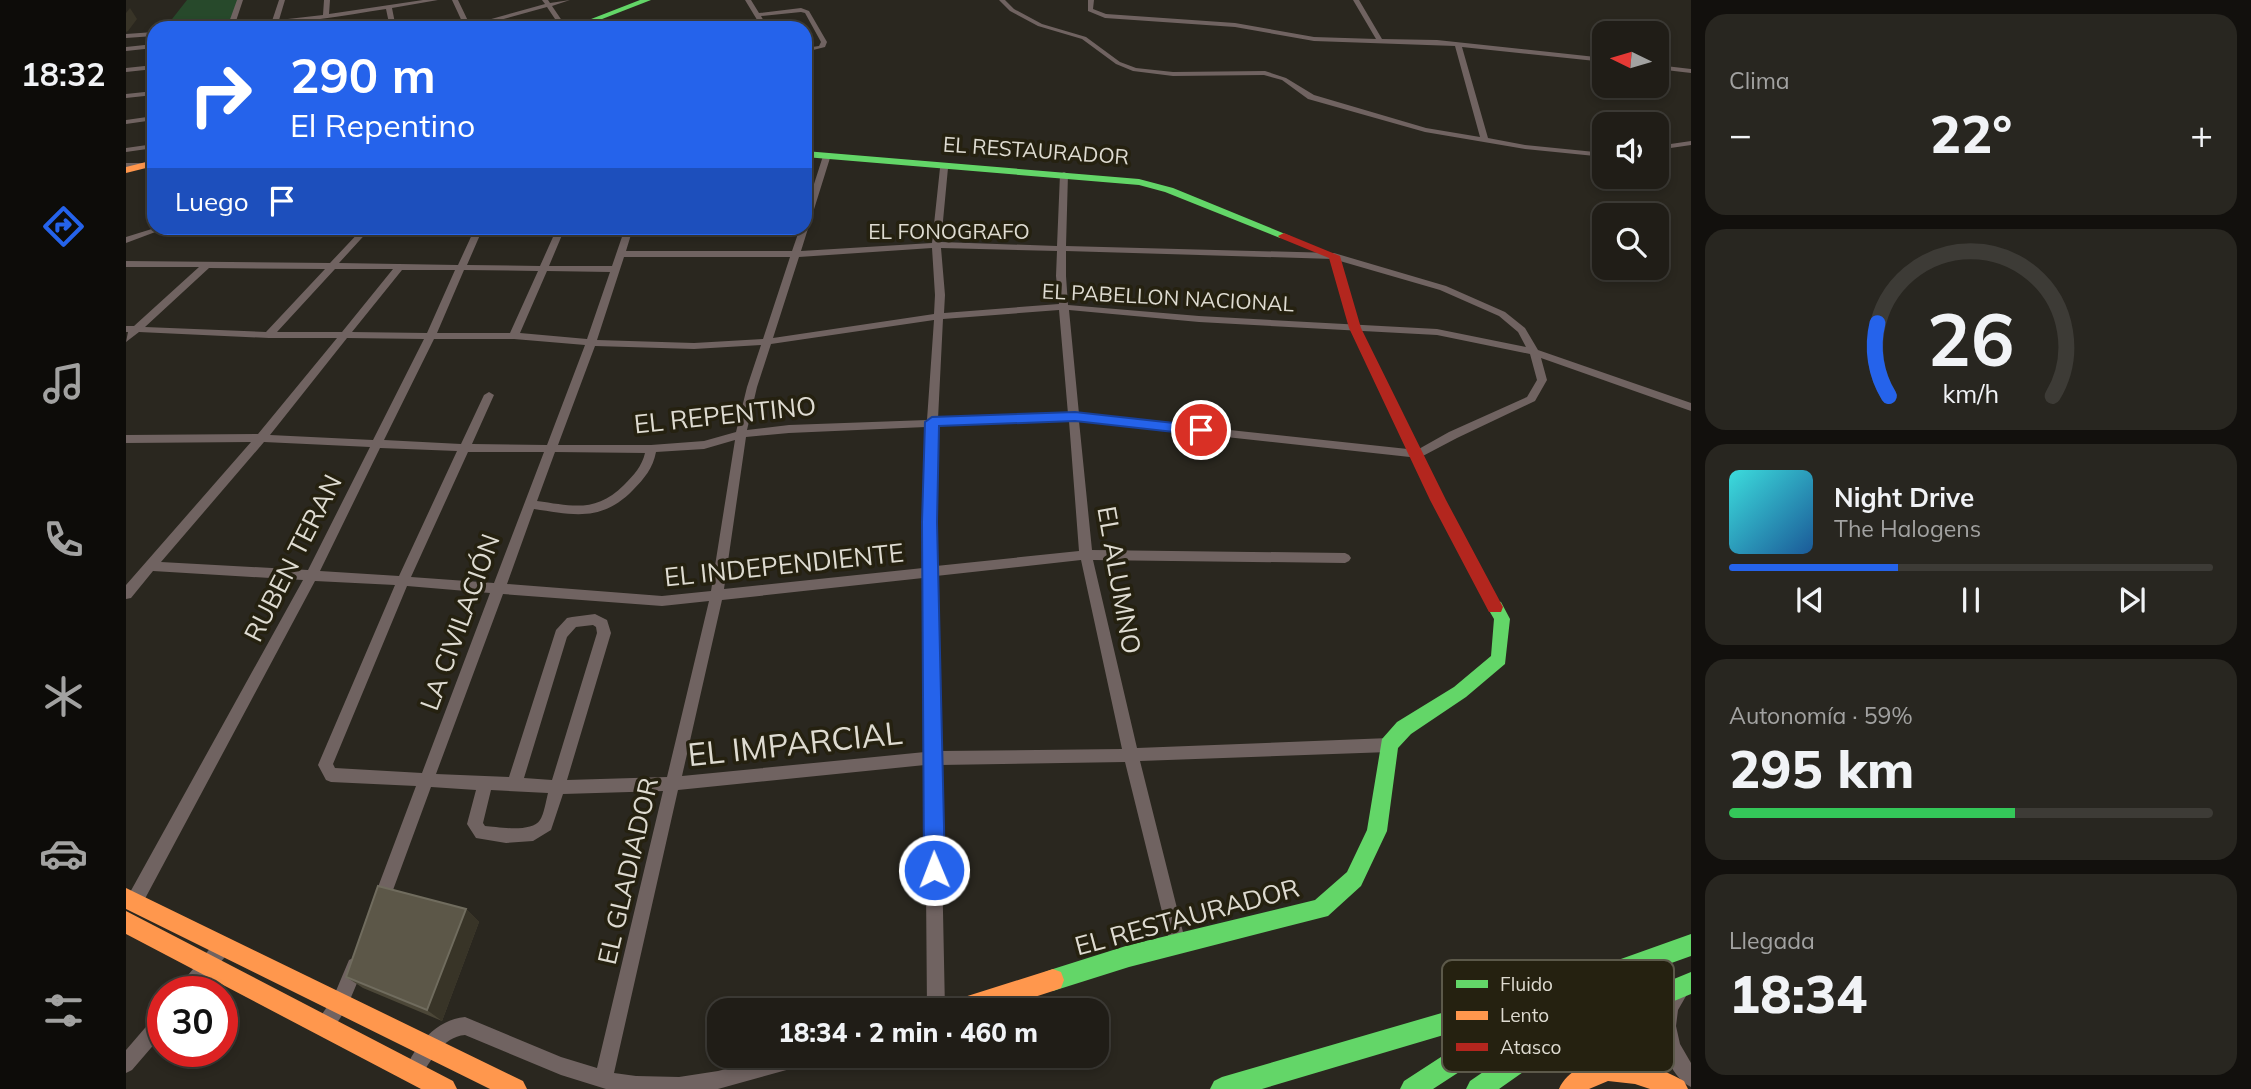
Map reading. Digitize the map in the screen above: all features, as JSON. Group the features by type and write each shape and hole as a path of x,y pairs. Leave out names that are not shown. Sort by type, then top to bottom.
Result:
{"street":[{"path":"233,21 240,0"},
{"path":"275,21 282,0"},
{"path":"322,21 327,0"},
{"path":"369,0 370,11"},
{"path":"304,21 435,0"},
{"path":"455,0 465,21"},
{"path":"487,21 547,2 567,0"},
{"path":"604,21 647,0"},
{"path":"748,0 761,21"},
{"path":"1002,0 1012,10 1046,28 1084,38 1118,64 1135,70 1173,74 1265,73 1284,79 1311,97 1425,130 1592,154"},
{"path":"1091,0 1090,10 1105,16 1236,25 1314,39 1458,44 1592,59"},
{"path":"1356,0 1381,42"},
{"path":"547,2 559,21"},
{"path":"389,8 392,21"},
{"path":"757,15 801,10 807,12 824,42 822,47 812,49"},
{"path":"126,36 147,34"},
{"path":"1458,44 1484,138"},
{"path":"126,49 147,47"},
{"path":"126,70 147,68"},
{"path":"1670,68 1691,71"},
{"path":"126,96 147,94"},
{"path":"126,122 147,119"},
{"path":"1669,146 1691,143"},
{"path":"126,150 147,147"},
{"name":"EL RESTAURADOR","path":"812,155 944,168 1110,177 1169,190 1334,256 1475,301 1502,314 1522,330 1534,352 1542,380 1531,399 1419,454"},
{"name":"EL GLADIADOR","path":"812,205 827,158"},
{"path":"126,167 147,165"},
{"path":"936,998 932,572 929,522 932,422 938,359 936,245 944,168"},
{"name":"EL ALUMNO","path":"1063,174 1063,307 1086,555 1131,755 1178,944"},
{"path":"126,240 147,233"},
{"path":"268,335 360,235"},
{"name":"RUBEN TERAN","path":"130,900 312,575 431,334 476,235"},
{"path":"514,336 558,235"},
{"name":"LA CIVILACIÓN","path":"376,912 429,779 497,589 591,343 627,235"},
{"name":"EL GLADIADOR","path":"604,1078 716,597 741,433 764,342 803,235"},
{"name":"EL FONOGRAFO","path":"620,254 798,254 936,245 1278,257"},
{"path":"1334,256 1355,328 1419,454 1438,500 1502,619 1499,659 1460,692 1404,728 1390,745"},
{"name":"EL RESTAURADOR","path":"1278,257 1334,256"},
{"path":"126,264 615,269"},
{"path":"126,340 131,330 208,264"},
{"path":"126,594 261,438 399,268"},
{"name":"EL PABELLON NACIONAL","path":"131,330 268,335 514,336 591,343 694,346 764,342 939,316 1063,307 1199,319 1437,332 1534,352 1691,407"},
{"path":"402,581 489,395"},
{"name":"EL REPENTINO","path":"126,439 261,438 464,448 651,449 704,445 741,433 1075,417 1327,444"},
{"path":"1327,444 1419,454"},
{"path":"530,504 588,511 604,509 619,499 642,473 651,449"},
{"name":"EL INDEPENDIENTE","path":"151,566 402,581 662,601 1086,555 1345,558"},
{"name":"EL IMPARCIAL","path":"402,581 326,765 331,775 514,785 674,783 933,758 1131,755 1390,745"},
{"path":"485,784 475,824 481,832 524,834 541,830 550,815 559,786 604,633 602,624 589,618 572,622 561,635 514,785"},
{"name":"EL RESTAURADOR","path":"996,998 1129,956 1321,909 1354,878 1377,831 1390,745"},
{"path":"130,900 515,1089"},
{"path":"126,922 209,963 445,1089"},
{"path":"1649,960 1691,945"},
{"path":"198,976 223,946"},
{"path":"323,1026 339,1004 362,947"},
{"path":"1674,1000 1689,984"},
{"path":"1222,1089 1442,1024"},
{"path":"414,1071 440,1034 449,1028 466,1026 580,1073 659,1087 709,1080 759,1068"},
{"path":"126,1065 147,1039"},
{"path":"1674,1048 1691,1078"},
{"path":"1412,1089 1442,1070"},
{"path":"1478,1089 1503,1072"},
{"path":"1570,1089 1591,1072"},
{"path":"1637,1072 1657,1078 1676,1089"}],"green space":[{"path":"187,0 238,0 232,21 170,21"}],"building":[{"path":"378,886 466,909 427,1010 346,977"}],"traffic: fast":[{"path":"591,21 647,0"},
{"path":"812,155 1139,182 1169,190 1284,236"},
{"path":"1053,980 1129,956 1321,909 1354,879 1377,831 1389,745 1404,728 1460,692 1499,659 1502,619 1495,607"},
{"path":"1649,960 1691,945"},
{"path":"1674,990 1691,983"},
{"path":"1222,1089 1442,1024"},
{"path":"1412,1089 1442,1070"},
{"path":"1478,1089 1503,1072"}],"traffic: slow":[{"path":"126,170 147,165"},
{"path":"126,898 515,1089"},
{"path":"126,922 445,1089"},
{"path":"996,998 1053,980"},
{"path":"1571,1089 1595,1072"},
{"path":"1635,1072 1676,1089"}],"traffic: jam":[{"path":"1284,236 1334,256 1355,328 1438,500 1495,607"}],"route":[{"path":"934,870 932,572 929,522 932,422 1075,417 1201,430"}]}
